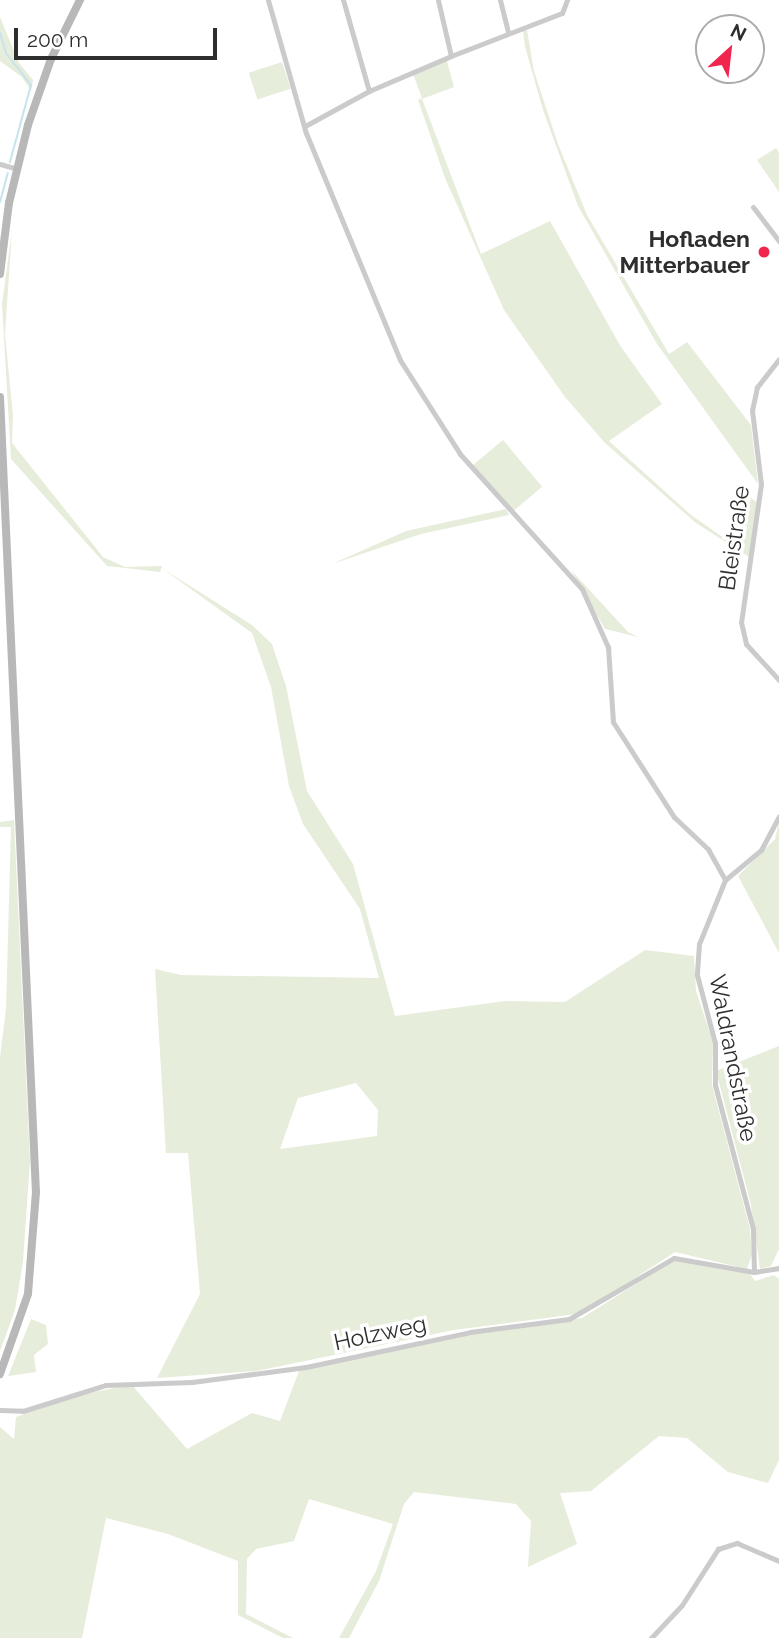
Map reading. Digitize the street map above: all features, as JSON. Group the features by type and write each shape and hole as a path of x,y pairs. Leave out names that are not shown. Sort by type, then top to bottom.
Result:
{"main road":[{"path":"0,274 17,169 47,72 80,0"},
{"path":"0,397 36,1230 28,1294 0,1374"}],"street":[{"path":"268,0 305,126 377,313 423,403 460,454 568,571 594,608 610,657 614,722 674,817 708,849 725,880 761,850 779,816"},
{"path":"343,0 369,91"},
{"path":"438,0 451,56"},
{"path":"500,0 508,33"},
{"path":"305,126 369,91 562,13 566,0"},
{"path":"0,164 17,169"},
{"path":"753,207 779,241"},
{"name":"Bleistraße","path":"779,359 757,387 752,410 761,467 759,513 741,622 746,644 779,680"},
{"name":"Waldrandstraße","path":"725,880 699,944 698,982 713,1035 715,1085 753,1228 754,1272"},
{"name":"Holzweg","path":"0,1410 23,1411 107,1385 192,1382 306,1367 470,1332 569,1319 674,1258 754,1272 779,1268"},
{"path":"651,1638 682,1605 718,1549 744,1544 779,1561"}],"green space":[{"path":"0,17 19,63 33,80 31,91 22,77 0,61"},
{"path":"527,30 534,71 558,144 587,215 669,354 687,342 751,425 758,484 657,344 578,206 543,110 525,47 523,31"},
{"path":"447,61 454,87 422,99 481,254 550,221 621,347 662,404 609,441 691,515 734,545 751,498 758,503 749,557 696,523 605,443 565,397 504,310 445,178 418,100 422,98 413,74"},
{"path":"282,62 291,89 257,99 249,73"},
{"path":"776,148 779,152 779,192 757,160"},
{"path":"12,231 5,334 13,416 12,443 103,557 125,567 162,566 160,572 107,566 11,459 2,304"},
{"path":"503,440 542,487 512,512 473,465"},
{"path":"506,509 509,515 421,534 332,564 406,531"},
{"path":"163,569 252,625 272,644 286,686 307,791 353,864 395,1016 505,1001 565,1002 645,950 694,956 696,991 713,1042 712,1085 750,1229 752,1254 747,1269 675,1252 583,1312 454,1330 257,1371 157,1378 200,1294 188,1153 166,1153 155,969 181,975 379,978 360,909 303,824 289,786 271,687 252,633","holes":["356,1083 378,1110 377,1136 280,1149 298,1098"]},
{"path":"571,570 628,632 638,637 605,629"},
{"path":"14,820 30,1161 23,1262 15,1310 0,1351 0,1057 6,1009 11,827 0,827 0,822"},
{"path":"779,822 779,953 738,876 775,839"},
{"path":"779,1046 779,1249 771,1266 760,1269 751,1205 716,1071"},
{"path":"674,1260 750,1274 755,1281 774,1275 779,1279 779,1460 768,1483 728,1472 687,1438 659,1436 591,1491 560,1493 577,1544 528,1567 531,1521 516,1504 414,1492 404,1504 379,1581 349,1638 339,1638 376,1571 393,1524 309,1499 294,1541 256,1549 247,1559 246,1614 293,1638 283,1638 238,1615 238,1561 168,1534 106,1518 82,1638 0,1638 0,1427 14,1439 16,1417 82,1394 132,1385 187,1449 252,1413 280,1421 299,1371 471,1334 582,1318"},
{"path":"31,1319 46,1325 48,1344 34,1355 36,1372 8,1376"}],"waterway":[{"path":"0,33 6,53 31,85 10,162"},
{"path":"0,202 8,173"}],"place":[{"name":"Hofladen Mitterbauer","path":"764,252"}]}
